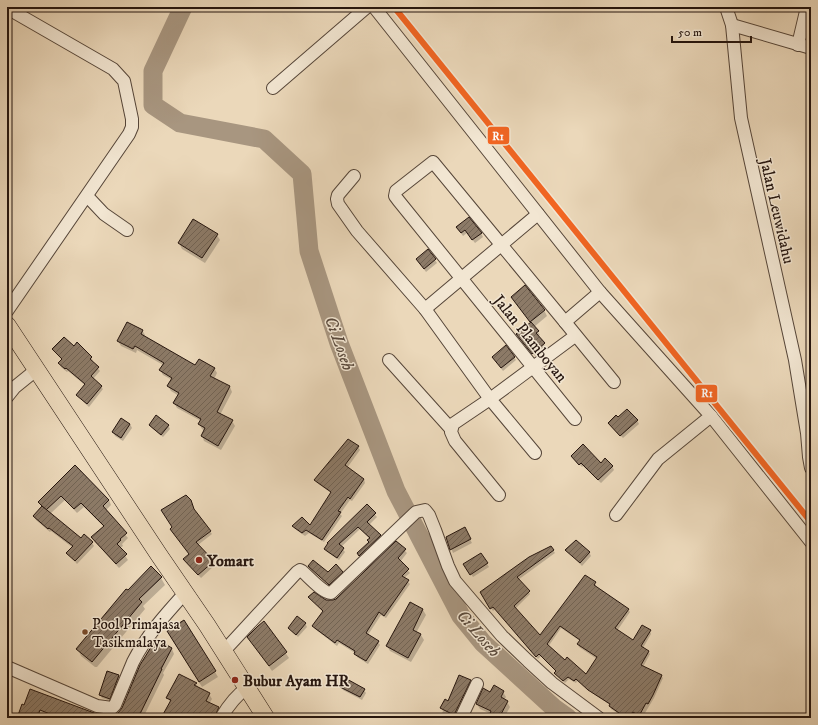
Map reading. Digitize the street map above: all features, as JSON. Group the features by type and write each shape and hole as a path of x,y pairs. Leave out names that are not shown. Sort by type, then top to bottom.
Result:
{"highway":[{"path":"7,326 224,651 266,718"}],"street":[{"path":"273,88 367,7"},
{"path":"374,7 600,292 711,416 811,542"},
{"name":"Jalan Leuwidahu","path":"726,7 732,25 741,118 795,360 807,432 810,461"},
{"path":"732,25 806,44 807,7"},
{"path":"7,8 113,69 124,81 132,119 132,127 129,134 7,311"},
{"name":"Jalan Plamboyan","path":"501,246 433,162 396,192 395,196 398,200 575,419"},
{"path":"354,176 338,195 338,204 357,231 425,309 490,399 535,453"},
{"path":"87,196 104,214 127,230"},
{"path":"425,309 538,214"},
{"path":"501,246 614,382"},
{"path":"565,322 600,292"},
{"path":"451,429 453,424 490,399 575,336"},
{"path":"389,360 451,429 455,441 499,495"},
{"path":"7,397 36,370"},
{"path":"616,515 658,458 711,416"},
{"path":"224,651 297,572 300,570 302,571 324,591 331,593 416,512 425,510 438,536 449,570 455,581 502,636 582,713 599,718"},
{"path":"7,667 97,706 112,708 115,705 140,649 162,618 185,593"},
{"path":"461,718 477,684"},
{"path":"221,718 227,707 238,694 247,688"}],"building":[{"path":"469,217 482,233 472,240 465,230 461,233 456,227"},
{"path":"193,219 218,234 202,258 178,243"},
{"path":"428,249 436,259 424,269 416,259"},
{"path":"525,285 545,310 530,322 511,297"},
{"path":"127,322 143,330 141,334 195,365 199,359 215,368 210,376 230,386 217,412 233,420 218,446 201,436 205,428 198,424 201,419 173,403 179,393 167,386 172,378 159,370 164,363 135,346 133,349 117,341"},
{"path":"531,322 539,331 536,333 545,343 532,354 516,334"},
{"path":"64,337 74,346 77,342 92,357 90,359 99,367 91,376 102,386 87,404 76,395 85,384 58,363 62,359 52,349"},
{"path":"506,345 515,357 501,368 492,357"},
{"path":"627,409 638,420 620,436 608,423 616,415 618,417"},
{"path":"156,415 169,425 161,435 149,425"},
{"path":"121,418 130,424 121,438 112,432"},
{"path":"348,439 359,446 345,465 364,479 350,499 348,497 338,511 341,512 322,540 306,530 302,533 292,526 302,517 310,525 331,492 314,480"},
{"path":"583,444 601,463 605,458 613,466 598,480 581,463 579,465 571,456"},
{"path":"75,465 109,500 103,506 127,533 117,544 127,554 116,564 91,537 104,526 81,503 74,509 61,496 46,510 38,502"},
{"path":"186,495 191,500 194,509 211,531 196,542 214,561 198,575 183,559 189,554 170,529 172,527 161,510"},
{"path":"367,504 376,513 367,522 381,535 359,556 357,553 369,542 367,540 370,538 358,527 339,544 344,548 337,558 324,549 327,543"},
{"path":"42,506 81,538 84,534 93,542 75,561 66,553 73,546 49,528 48,529 33,516"},
{"path":"465,527 471,539 450,550 446,537"},
{"path":"576,540 590,552 580,563 565,550"},
{"path":"396,541 406,549 398,558 409,569 402,576 409,580 384,616 379,612 366,633 379,641 366,661 354,654 355,651 337,640 335,643 312,626 323,611 308,597 314,592 326,600 336,599"},
{"path":"551,546 554,550 517,577 530,591 514,606 540,635 585,575 596,582 594,585 629,609 615,628 633,640 642,625 651,630 641,646 649,651 641,665 662,675 648,704 646,703 639,716 633,712 629,718 616,718 619,713 609,706 610,704 588,690 576,679 574,681 568,677 563,681 554,673 556,671 539,654 536,657 493,607 490,609 480,592 529,557","holes":["560,626 580,640 577,644 597,657 586,674 567,657 565,660 547,644"]},
{"path":"481,553 488,563 470,575 463,564"},
{"path":"313,560 328,572 336,564 343,572 329,585 308,566"},
{"path":"151,566 162,577 139,599 142,602 92,662 76,649 126,589 128,590"},
{"path":"410,602 423,609 413,630 421,634 408,658 386,646"},
{"path":"297,616 306,623 296,635 288,628"},
{"path":"184,620 216,671 199,682 167,631"},
{"path":"264,621 287,652 269,666 247,637"},
{"path":"156,639 172,648 138,718 114,718 122,708 140,665"},
{"path":"107,671 119,675 110,699 99,695"},
{"path":"179,674 197,683 194,685 210,693 206,701 219,707 214,718 161,718 171,700 166,698"},
{"path":"459,675 471,680 454,715 440,708 445,699 448,701"},
{"path":"345,678 365,689 360,697 340,687"},
{"path":"494,685 504,691 501,697 508,701 499,718 488,718 491,711 476,704 483,688 490,692"},
{"path":"30,689 105,718 60,718 40,710 37,718 17,718"}],"waterway":[{"name":"Ci Loseh","path":"183,7 153,71 153,105 180,123 264,139 302,174 309,251 339,343 396,491 461,616 483,643 554,708 568,718"}],"transit line":[{"name":"R1","path":"394,7 811,522"}],"place":[{"name":"Yomart","path":"199,560"},
{"name":"Pool Primajasa Tasikmalaya","path":"85,632"},
{"name":"Bubur Ayam HR","path":"235,680"}]}
